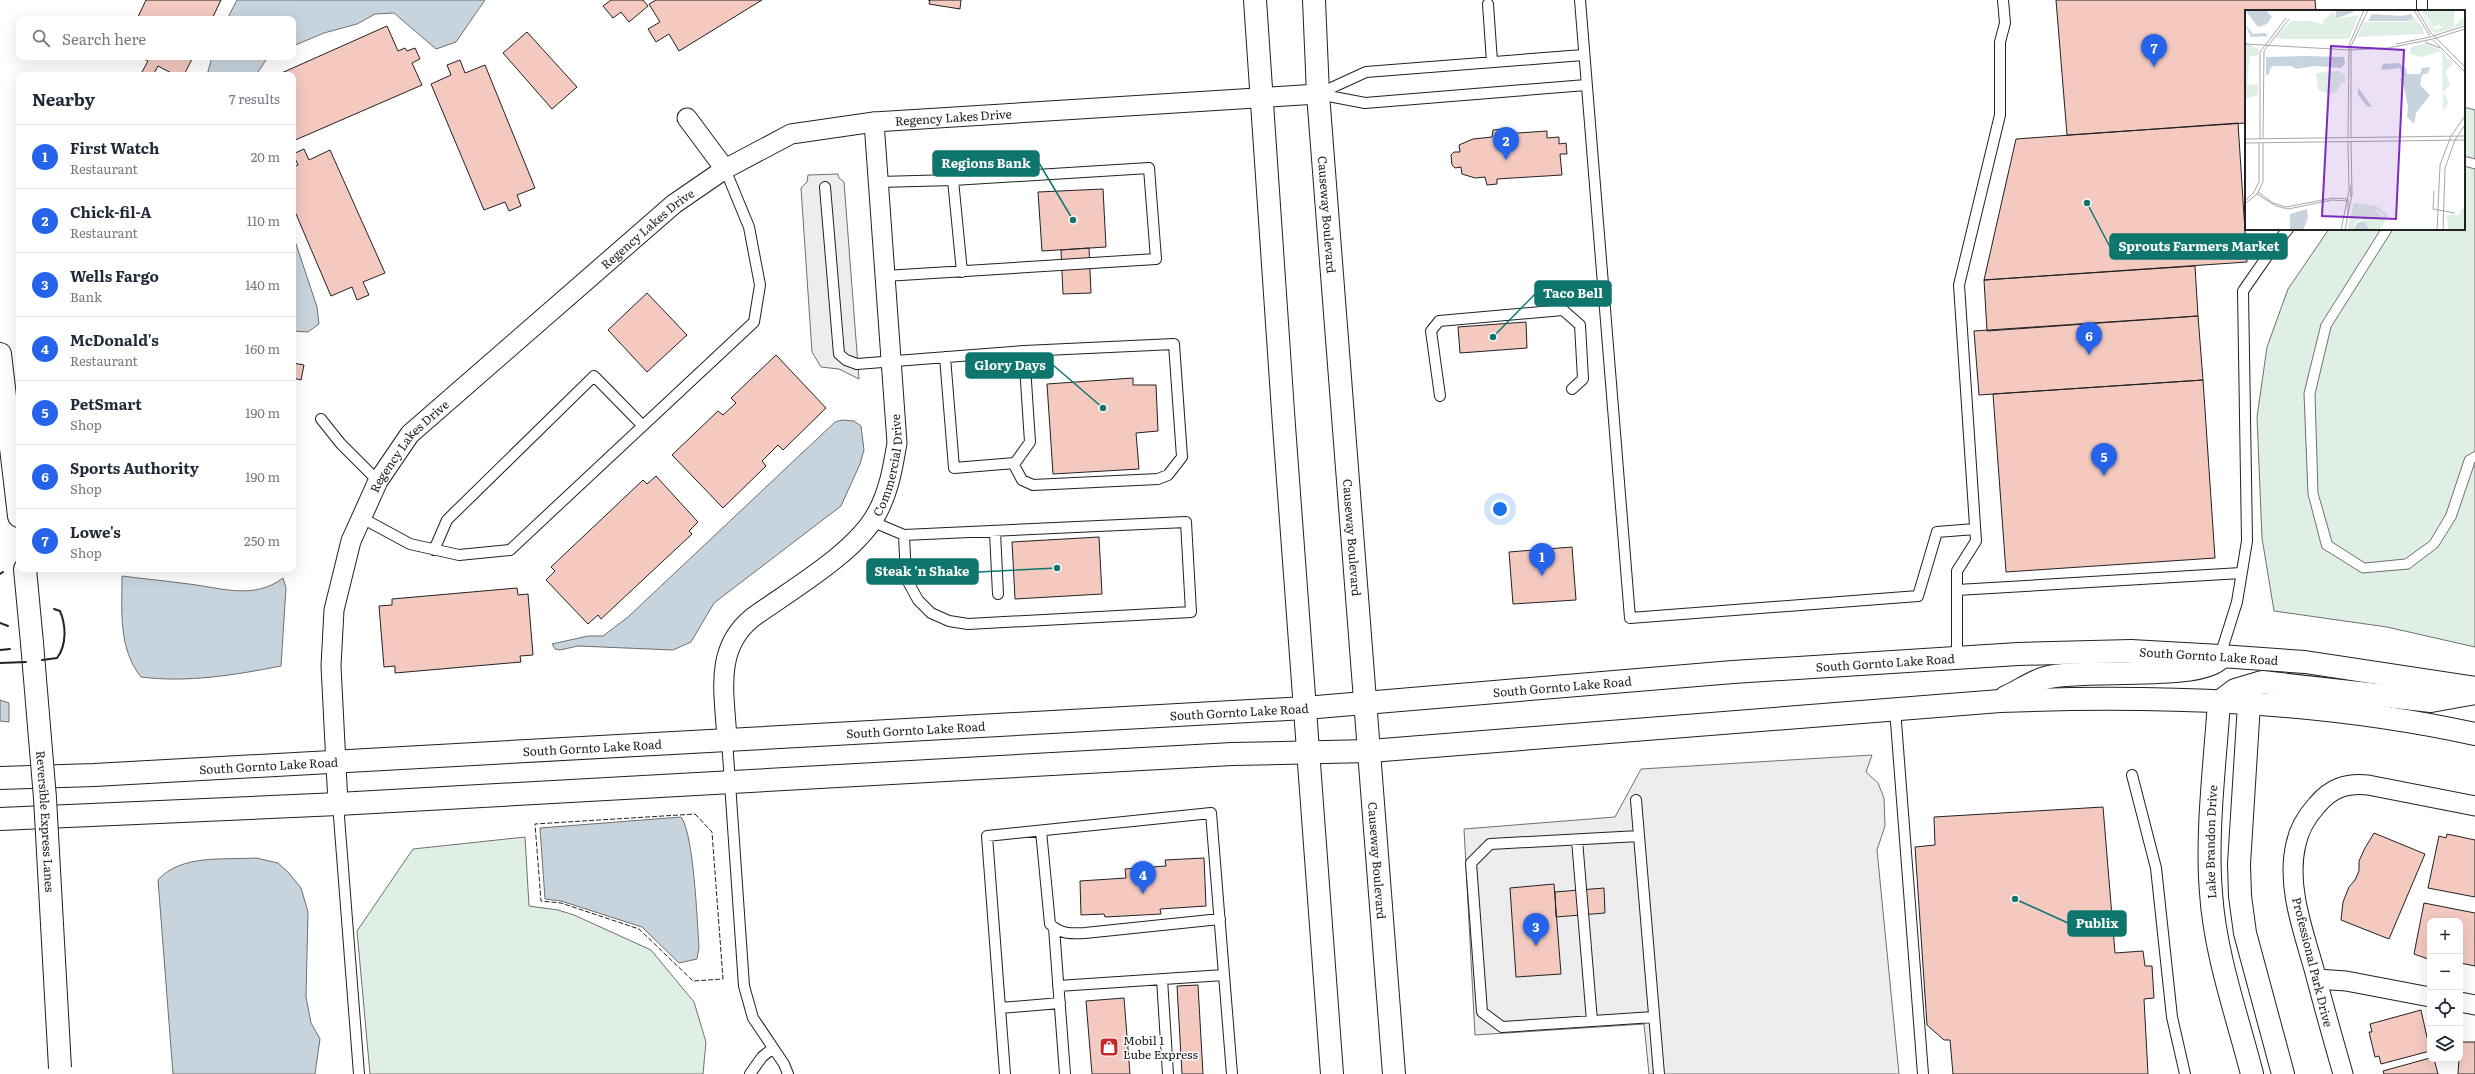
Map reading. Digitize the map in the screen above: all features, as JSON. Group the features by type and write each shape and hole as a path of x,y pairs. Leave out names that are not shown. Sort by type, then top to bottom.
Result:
{"main road":[{"path":"1255,0 1260,99 1332,1074"},
{"name":"Causeway Boulevard","path":"1314,0 1318,94 1394,1074"},
{"path":"0,354 16,485"},
{"path":"0,406 14,465"},
{"name":"Reversible Express Lanes","path":"25,572 45,798 61,1074"},
{"name":"South Gornto Lake Road","path":"0,778 43,777 1305,708 1733,672 1957,657 2131,651 2220,656 2312,663 2475,688"},
{"path":"2000,701 2045,678 2072,675 2191,670 2219,659 2220,656"},
{"path":"2219,702 2235,690 2262,682 2431,701 2475,693"},
{"path":"0,819 338,804 977,767 1308,752 1370,751 2000,701 2095,698 2249,704 2356,714 2475,734"},
{"name":"Lake Brandon Drive","path":"2219,702 2210,861 2210,894 2223,962 2252,1074"},
{"path":"2249,704 2239,864 2240,896 2245,933 2283,1074"}],"street":[{"name":"Regency Lakes Drive","path":"338,804 331,666 334,610 351,541 378,481 410,434 674,204 725,169 791,134 874,122 1260,99 1318,94"},
{"path":"686,118 725,169"},
{"name":"Commercial Drive","path":"727,740 723,673 725,656 740,627 856,541 877,513 890,480 897,443 874,122"},
{"name":"Professional Park Drive","path":"2343,1074 2298,909 2294,860 2300,831 2318,803 2335,789 2359,784 2475,806"},
{"path":"2317,979 2346,981 2427,996"},
{"path":"2463,1003 2475,1005"}],"lane":[{"path":"1580,0 1583,55 1630,618 1918,596 1937,532 1975,528"},
{"path":"1957,657 1957,570 1976,541 1959,285 2000,115 2000,42 2005,23 2003,0"},
{"path":"1488,4 1492,62"},
{"path":"1318,94 1366,72 1583,55"},
{"path":"1318,94 1365,103 1586,85"},
{"path":"879,182 952,180 1149,168 1156,259 885,276"},
{"path":"362,518 410,544 434,550 459,555 510,550 754,322 760,285 750,227 725,169"},
{"path":"952,180 962,272"},
{"path":"825,187 839,354 846,360 857,364 1024,351 1174,344 1182,457 1168,475 1158,478 1033,485 1022,480 1012,463"},
{"path":"2220,656 2238,602 2241,573 2247,541 2243,291 2287,230"},
{"path":"1440,396 1431,331 1439,321 1563,310 1580,325 1583,380 1572,389"},
{"path":"945,357 954,468 1015,463 1030,442 1024,351"},
{"path":"434,550 447,520 594,376 643,426"},
{"path":"321,419 341,444 378,481"},
{"path":"871,521 904,535 1186,522 1191,612 968,624 949,621 927,609 918,600 906,578 904,535"},
{"path":"995,532 998,594"},
{"path":"1957,590 2241,573"},
{"path":"1895,709 1923,1074"},
{"path":"727,740 744,986 753,1018 788,1074"},
{"path":"2132,775 2156,868 2172,1017 2185,1074"},
{"path":"1636,800 1659,1074"},
{"path":"338,804 359,1074"},
{"path":"1005,1074 987,836 1211,813 1232,1074"},
{"path":"1041,831 1050,924 1054,928 1068,934 1220,919"},
{"path":"1639,836 1490,844 1471,863 1482,1012 1502,1027 1654,1017"},
{"path":"1577,840 1592,1021"},
{"path":"1054,928 1065,1074"},
{"path":"1058,986 1224,975"},
{"path":"1162,979 1168,1074"},
{"path":"1000,1008 1060,1003"},
{"path":"750,1074 762,1057 773,1048"}],"green space":[{"path":"2465,107 2475,110 2475,159 2465,156"},
{"path":"2465,166 2475,169 2475,451 2465,457 2446,514 2430,541 2405,559 2365,563 2332,542 2318,493 2315,394 2331,327 2392,230 2465,230"},
{"path":"2328,230 2380,230 2321,324 2304,393 2308,494 2322,548 2362,573 2409,569 2438,547 2456,518 2475,462 2475,647 2387,627 2274,611 2262,538 2257,417 2267,347 2288,289"},
{"path":"525,837 529,906 558,910 574,915 651,950 694,1002 706,1042 703,1074 370,1074 357,931 413,849"}],"shaded area":[{"path":"237,0 485,0 456,42 436,49 394,13 375,14 357,24 324,33 296,45 296,16 229,16"},
{"path":"211,60 266,60 258,72 208,72"},
{"path":"838,174 839,178 844,182 859,379 839,369 821,367 812,352 801,188 807,182 808,175"},
{"path":"296,244 317,307 319,324 308,332 296,331"},
{"path":"842,420 854,421 861,426 864,450 860,464 841,506 714,603 691,642 673,650 578,646 560,650 555,649 552,644 588,636 603,636 628,617 835,422"},
{"path":"122,576 238,591 261,589 272,585 283,578 286,588 281,666 229,675 193,679 158,679 141,677 128,654 125,642 122,616"},
{"path":"0,700 9,703 9,722 0,721"},
{"path":"1872,755 1866,772 1878,783 1884,798 1885,826 1877,850 1899,1074 1649,1074 1644,1024 1475,1035 1464,829 1615,817 1641,769"},
{"path":"681,817 689,841 692,859 699,947 697,959 679,963 642,927 561,901 545,899 540,828"},
{"path":"256,858 278,863 289,873 301,888 308,912 306,997 311,1023 320,1039 315,1074 173,1074 158,880 179,866 191,862 217,859"}],"building":[{"path":"146,0 221,0 213,16 138,16"},
{"path":"611,0 643,0 648,6 629,22 621,12 613,18 603,6"},
{"path":"656,0 762,0 679,51 669,34 656,42 648,29 660,22 649,4"},
{"path":"930,0 961,0 960,9 929,4"},
{"path":"2056,0 2315,0 2316,10 2245,10 2245,123 2067,135"},
{"path":"387,26 398,51 405,48 407,51 415,48 420,59 412,63 422,85 296,140 296,72 284,72"},
{"path":"527,32 577,87 552,109 503,53"},
{"path":"146,60 192,60 186,72 169,72 158,66 155,72 142,72 148,61"},
{"path":"460,60 465,73 485,65 535,188 517,195 521,206 509,211 505,202 484,210 431,84 451,75 447,65"},
{"path":"2238,123 2247,262 1984,280 2016,139"},
{"path":"1502,129 1504,134 1547,131 1547,138 1559,137 1559,144 1566,143 1567,154 1560,154 1562,175 1497,179 1497,184 1487,185 1485,177 1475,178 1462,174 1461,167 1455,168 1452,165 1451,155 1454,152 1460,152 1459,145 1473,139 1492,137 1493,130"},
{"path":"304,149 309,160 330,150 385,273 363,282 369,295 357,300 352,287 331,296 296,214 296,166 298,165 296,161 296,153"},
{"path":"1103,189 1106,247 1042,251 1038,192"},
{"path":"1089,248 1091,293 1063,294 1061,250"},
{"path":"2195,266 2198,316 1987,331 1984,280"},
{"path":"647,293 687,335 647,372 608,330"},
{"path":"2198,316 2203,380 1979,395 1974,331"},
{"path":"1526,322 1527,348 1460,353 1458,327"},
{"path":"776,355 826,408 783,450 778,445 762,461 766,466 723,508 672,455 718,411 723,415 736,403 731,398"},
{"path":"296,364 304,365 301,380 296,379"},
{"path":"1133,378 1133,385 1156,385 1158,431 1136,433 1139,469 1053,474 1047,384"},
{"path":"2203,380 2215,558 2006,572 1993,394"},
{"path":"656,476 698,522 689,531 692,534 601,619 598,615 588,624 546,580 555,571 551,567 643,480 647,484"},
{"path":"1099,537 1102,594 1015,599 1012,542"},
{"path":"1572,547 1576,600 1513,604 1509,552"},
{"path":"517,588 518,595 528,594 533,655 520,656 521,662 395,673 395,666 384,667 379,606 392,605 392,599"},
{"path":"2103,807 2115,953 2143,951 2145,966 2152,966 2154,998 2144,999 2148,1074 1953,1074 1950,1040 1944,1040 1927,1025 1915,847 1935,845 1934,817"},
{"path":"2374,833 2425,854 2389,939 2341,920 2343,902 2349,887 2355,880 2359,871 2359,861"},
{"path":"2447,834 2475,840 2475,897 2428,888 2439,836 2446,838"},
{"path":"1204,858 1206,906 1160,909 1161,914 1105,917 1104,914 1081,915 1080,881 1126,878 1125,869 1166,866 1165,860"},
{"path":"1554,884 1561,974 1516,977 1510,888"},
{"path":"1604,888 1605,913 1556,917 1555,892"},
{"path":"2424,903 2475,913 2475,966 2463,964 2463,918 2427,918 2427,959 2414,954"},
{"path":"1198,985 1203,1074 1182,1074 1177,986"},
{"name":"Mobil 1 Lube Express","path":"1124,998 1130,1074 1092,1074 1086,1001"},
{"path":"2421,1010 2427,1037 2427,1052 2381,1064 2379,1056 2375,1057 2369,1032 2372,1032 2370,1024"},
{"path":"2463,1042 2475,1042 2475,1074 2458,1074 2459,1062 2463,1062"},
{"path":"2427,1059 2427,1062 2435,1062 2438,1074 2384,1074 2383,1071"}],"fence":[{"path":"695,814 712,832 723,979 693,981 639,929 561,903 541,901 535,824 695,814"}],"wall":[{"path":"42,660 57,658 63,647 64,629 62,617 60,611 54,609"},
{"path":"0,623 8,626"},
{"path":"0,650 10,649"},
{"path":"0,663 26,662"}],"place":[{"name":"Lowe's","path":"2154,67"},
{"name":"Chick-fil-A","path":"1506,160"},
{"name":"Sprouts Farmers Market","path":"2087,203"},
{"name":"Regions Bank","path":"1073,220"},
{"name":"Taco Bell","path":"1493,337"},
{"name":"Sports Authority","path":"2089,355"},
{"name":"Glory Days","path":"1103,408"},
{"name":"PetSmart","path":"2104,476"},
{"name":"Steak 'n Shake","path":"1057,568"},
{"name":"First Watch","path":"1542,576"},
{"name":"McDonald's","path":"1143,894"},
{"name":"Publix","path":"2015,899"},
{"name":"Wells Fargo","path":"1536,946"},
{"name":"Mobil 1 Lube Express","path":"1109,1047"}]}
